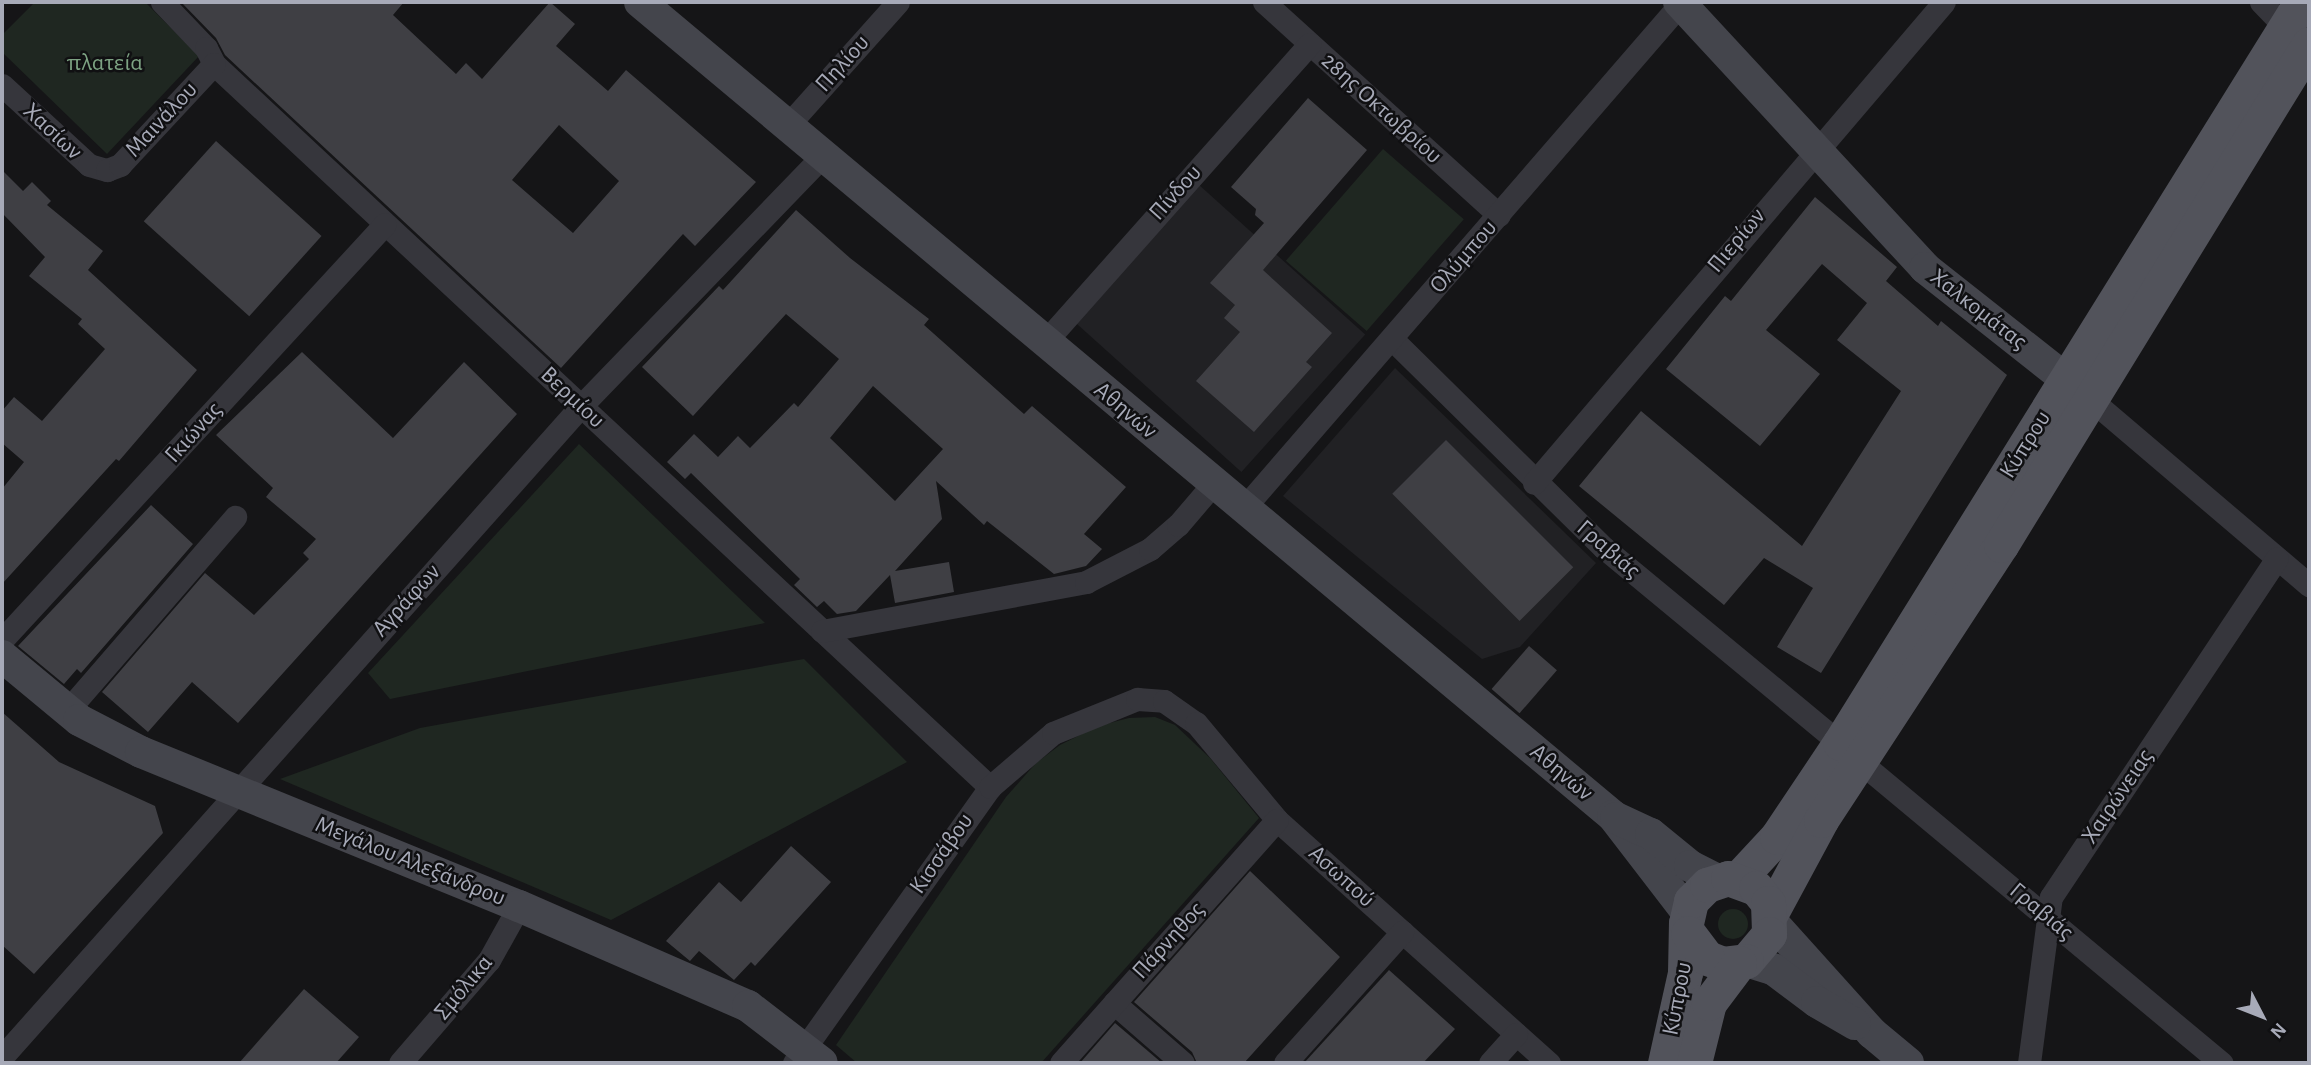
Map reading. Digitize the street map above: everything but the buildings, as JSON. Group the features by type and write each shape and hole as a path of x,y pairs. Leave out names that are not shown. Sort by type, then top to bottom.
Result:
{"main road":[{"name":"Αθηνών","path":"640,2 1044,343 1613,816 1651,834 1690,866 1728,880"},
{"name":"Χαλκομάτας","path":"1680,2 1818,147 1925,268 2079,390"},
{"name":"Κύπρου","path":"1694,1063 1709,1003 1742,962 1764,945 1771,918 1849,752 2079,390 2299,24"},
{"name":"Μεγάλου Αλεξάνδρου","path":"2,656 66,710 141,752 519,906 748,1006 807,1058"},
{"name":"Κύπρου","path":"1665,1063 1685,973 1688,923 1698,892 1728,880 1777,837 1849,752"},
{"name":"Αθηνών","path":"1613,816 1688,923"},
{"path":"1728,880 1763,895 1771,918 1872,1033 1908,1063"},
{"name":"Κύπρου","path":"1688,923 1707,958 1742,962"},
{"path":"1742,962 1773,968 1816,1002 1872,1033"}],"street":[{"name":"Βερμίου","path":"162,2 206,48 214,64 990,787"},
{"name":"Πηλίου","path":"788,125 898,2"},
{"name":"28ης Οκτωβρίου","path":"1264,2 1499,215"},
{"name":"Ολύμπου","path":"1243,509 1392,340 1680,2"},
{"name":"Πιερίων","path":"1534,483 1944,2"},
{"path":"2261,2 2299,24"},
{"name":"Πίνδου","path":"1044,343 1309,44"},
{"name":"Μαινάλου","path":"107,170 127,158 214,64"},
{"name":"Χασίων","path":"2,86 89,165 107,170"},
{"name":"Αγράφων","path":"2,1056 581,406 823,155"},
{"name":"Γκιώνας","path":"2,640 385,224"},
{"name":"Γραβιάς","path":"1392,340 1534,483 1604,548 2222,1063"},
{"name":"Χαλκομάτας","path":"2079,390 2309,585"},
{"path":"822,631 1087,582 1150,549 1178,525 1213,484"},
{"path":"66,710 235,517"},
{"name":"Χαιρώνειας","path":"2029,1063 2045,916 2051,897 2277,558"},
{"name":"Κισσάβου","path":"807,1058 990,787 1053,733 1137,699"},
{"name":"Ασωπού","path":"1137,699 1176,706 1214,742 1277,820 1549,1063"},
{"name":"Πάρνηθος","path":"1061,1063 1277,820"},
{"name":"Σμόλικα","path":"400,1063 489,960 519,906"},
{"path":"1285,1063 1402,932"},
{"path":"1114,1003 1183,1063"},
{"path":"1490,1063 1516,1034"}],"shaded area":[{"path":"1198,184 1365,335 1241,472 1074,321"},
{"path":"1395,368 1596,563 1520,647 1482,659 1283,496"}],"green space":[{"name":"πλατεία","path":"35,2 145,2 199,56 107,154 2,52 2,35"},
{"path":"1383,149 1464,219 1367,331 1286,261"},
{"path":"579,444 765,623 390,699 368,673"},
{"path":"804,659 907,762 611,920 280,779 420,728"},
{"path":"1155,717 1175,725 1210,758 1259,818 1041,1063 857,1063 836,1045 1006,797 1036,763 1060,745 1098,726 1129,718"},
{"path":"1733,909 1744,913 1748,924 1744,935 1733,939 1722,935 1718,924 1722,913"}]}
